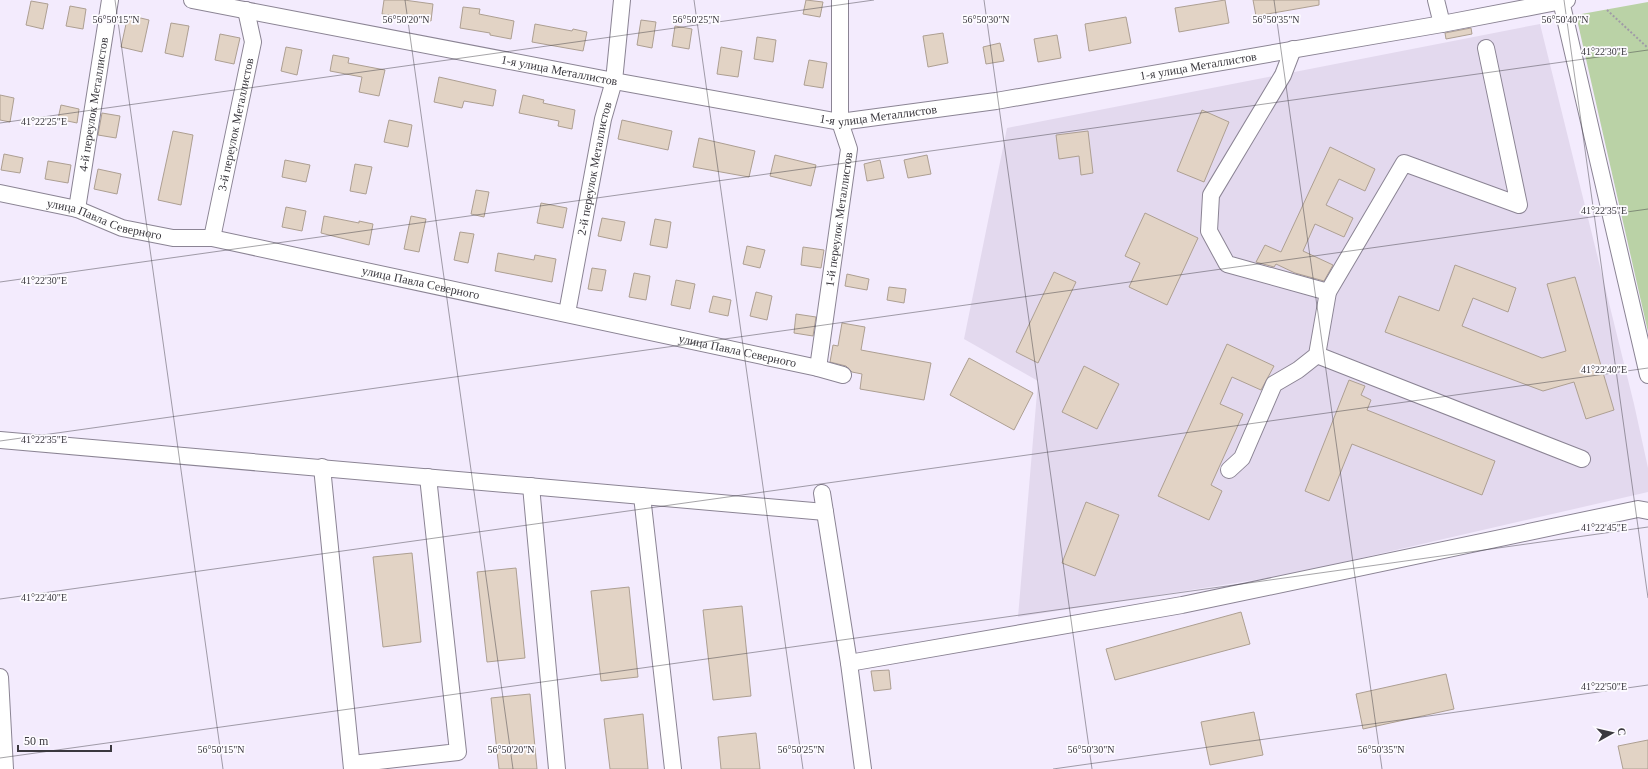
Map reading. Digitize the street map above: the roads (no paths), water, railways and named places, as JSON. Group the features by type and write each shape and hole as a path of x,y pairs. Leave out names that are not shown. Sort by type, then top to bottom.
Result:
{"street":[{"name":"4-й переулок Металлистов","path":"77,209 110,0"},
{"name":"1-я улица Металлистов","path":"192,0 614,81 840,122 996,101 1442,24 1564,1"},
{"name":"2-й переулок Металлистов","path":"566,313 602,119 614,81 622,0"},
{"name":"1-й переулок Металлистов","path":"818,368 848,149 840,122 840,0"},
{"path":"1436,0 1442,24"},
{"path":"1564,1 1648,375"},
{"name":"3-й переулок Металлистов","path":"212,238 253,42 246,10"},
{"path":"1229,470 1242,458 1274,384 1298,370 1317,355 1328,292 1404,163 1519,205 1486,48"},
{"path":"1293,49 1283,74 1211,195 1209,231 1227,264 1328,292"},
{"name":"улица Павла Северного","path":"0,193 77,209 129,229 173,238 212,238 566,313 818,368 843,375"},
{"path":"1317,355 1582,459"},
{"path":"0,440 825,512"},
{"path":"322,467 352,767 458,752 428,477"},
{"path":"530,486 558,769"},
{"path":"822,494 849,663 863,769"},
{"path":"642,496 673,769"},
{"path":"849,663 1182,605 1638,509 1648,511"},
{"path":"0,677 5,769"}]}
